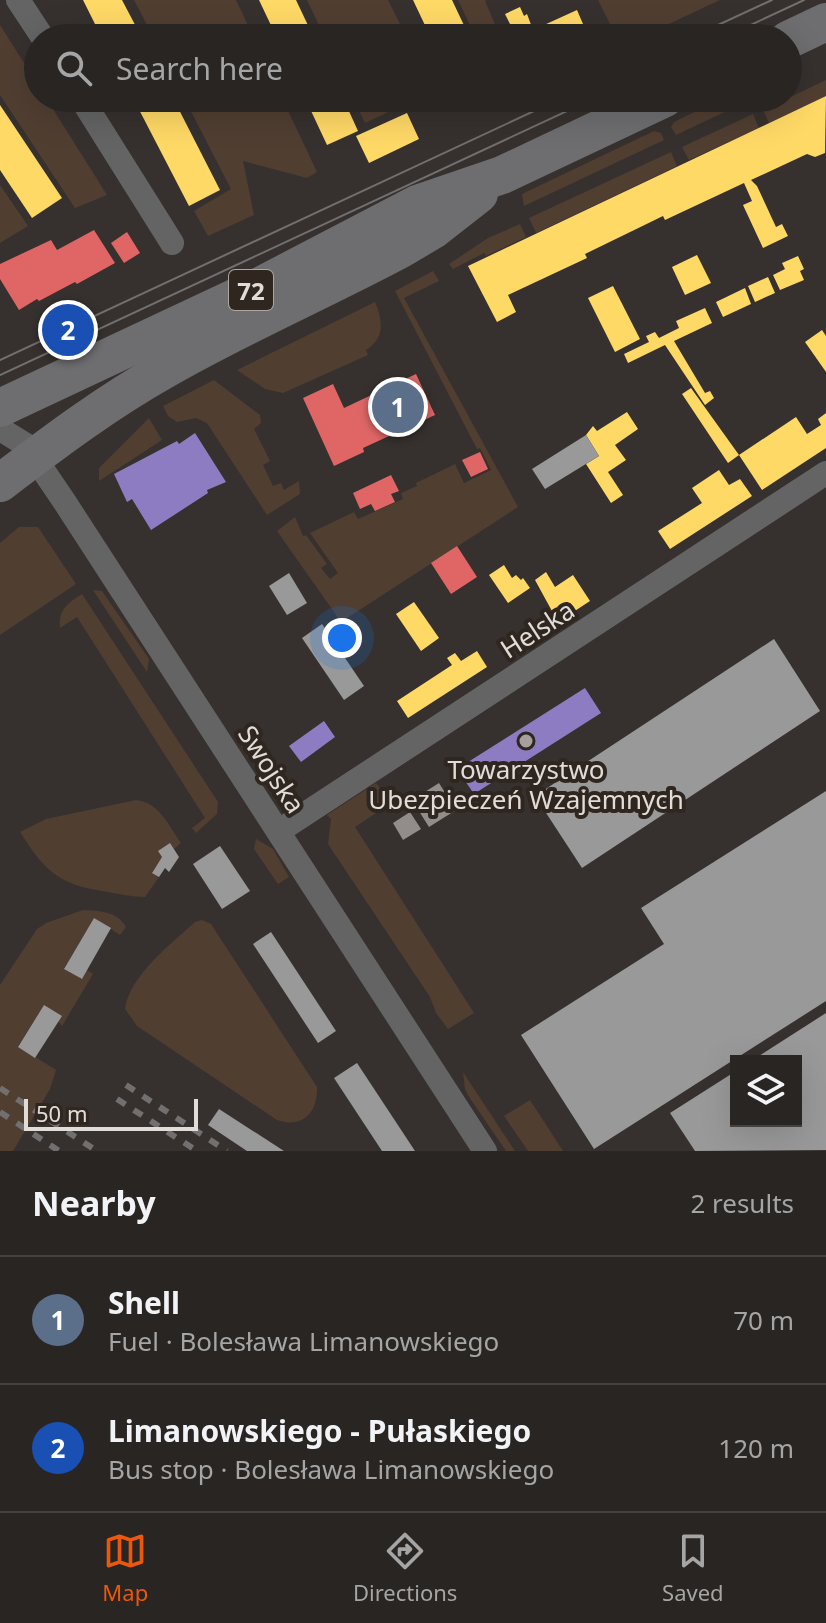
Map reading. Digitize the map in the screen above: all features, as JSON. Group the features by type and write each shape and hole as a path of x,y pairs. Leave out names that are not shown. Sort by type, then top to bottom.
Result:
{"main road":[{"path":"802,33 826,22"},
{"name":"72","path":"0,408 260,286 417,204 502,175 635,112"},
{"name":"72","path":"0,483 83,420 165,369 433,230 502,175"}],"street":[{"path":"18,0 34,24"},
{"path":"90,112 172,243"},
{"name":"Swojska","path":"0,429 18,438 34,457 485,1151"},
{"name":"Helska","path":"279,831 826,473"}],"shaded area":[{"path":"134,0 236,0 247,24 147,24"},
{"path":"307,0 388,0 400,24 318,24"},
{"path":"458,0 487,0 495,24 469,24"},
{"path":"598,0 720,0 669,24 610,24"},
{"path":"0,25 24,63 24,112 55,112 107,195 75,208 0,95"},
{"path":"826,80 826,96 802,107 802,91"},
{"path":"191,112 289,112 317,172 307,178 243,161 254,215 208,236 194,211 231,189"},
{"path":"360,112 388,112 365,123"},
{"path":"694,112 725,112 676,135 671,127 674,122"},
{"path":"764,112 792,112 769,123"},
{"path":"753,114 759,128 689,160 682,147"},
{"path":"654,131 661,133 664,140 524,206 522,194"},
{"path":"671,152 677,166 536,233 529,218"},
{"path":"0,185 28,226 0,243"},
{"path":"520,224 526,237 453,269 449,264 488,238"},
{"path":"433,271 439,281 404,298 518,507 341,622 277,531 295,517 303,536 306,535 327,564 321,568 330,579 338,573 310,533 354,512 358,519 403,499 401,493 455,464 464,483 491,470 480,448 477,449 395,291"},
{"path":"375,302 381,329 377,340 366,350 368,355 283,393 265,389 237,370"},
{"path":"214,380 260,415 261,423 254,429 270,461 263,465 273,486 281,483 284,490 299,481 300,494 267,515 207,423 196,418 177,422 168,416 163,406"},
{"path":"149,418 162,440 99,481 99,468"},
{"path":"19,527 38,527 76,584 0,635 0,543"},
{"path":"93,590 102,591 149,659 147,672"},
{"path":"82,594 218,802 217,814 196,833 192,828 205,818 77,617 60,628 65,608"},
{"path":"376,783 391,803 355,827 474,1013 448,1029 328,844 331,819 327,815"},
{"path":"136,800 157,810 181,843 174,849 158,851 162,857 152,872 159,877 145,897 92,889 66,881 38,858 20,832 46,819"},
{"path":"256,839 273,849 289,877 278,884 254,849"},
{"path":"83,910 113,915 126,927 120,935 94,918 64,968 81,979 87,970 93,974 62,1026 44,1005 18,1046 56,1070 50,1089 13,1151 0,1151 0,985 37,929"},
{"path":"202,920 211,924 317,1087 312,1111 301,1120 277,1120 137,1026 125,1009 134,984 153,961 195,922"},
{"path":"463,1072 515,1151 506,1151 469,1097"},
{"path":"530,1100 563,1151 528,1151 504,1116"}],"building: Homes":[{"path":"83,0 122,0 135,24 95,24"},
{"path":"259,0 296,0 307,24 270,24"},
{"path":"413,0 452,0 463,24 424,24"},
{"path":"520,7 531,24 510,24 505,14"},
{"path":"577,10 583,24 546,24"},
{"path":"826,96 825,153 815,157 807,154 751,180 757,186 776,227 782,224 788,236 763,248 743,205 752,201 744,183 665,220 663,216 585,254 587,258 508,295 516,312 497,322 468,266 792,112 802,112 802,107"},
{"path":"0,105 62,198 32,218 0,170"},
{"path":"140,112 180,112 220,190 189,206"},
{"path":"312,112 349,112 358,131 327,145"},
{"path":"407,113 419,139 369,163 356,136"},
{"path":"697,255 711,283 685,295 672,267"},
{"path":"798,256 804,269 800,271 804,280 780,290 773,275 785,269 782,263"},
{"path":"768,277 775,293 755,302 748,286"},
{"path":"613,286 640,339 615,352 588,298"},
{"path":"745,288 751,304 723,317 716,302"},
{"path":"705,308 712,323 674,341 705,393 710,391 714,398 705,405 665,345 628,363 624,354 649,342 646,336 655,332 659,338 679,328 676,321"},
{"path":"822,330 826,336 826,372 805,342"},
{"path":"691,388 739,455 728,463 682,394"},
{"path":"627,412 638,429 615,445 626,460 608,472 623,495 611,503 586,464 599,456 586,435 593,426 597,431"},
{"path":"826,413 826,448 762,490 739,455 796,417 807,434 821,425 818,419"},
{"path":"719,470 729,485 740,479 752,496 670,549 658,531 702,503 692,488"},
{"path":"504,565 512,578 516,575 521,580 523,578 530,588 508,603 489,575"},
{"path":"546,572 555,587 573,575 590,601 558,622 535,580"},
{"path":"414,602 439,638 421,651 396,614"},
{"path":"477,651 487,667 408,718 397,701 452,665 447,658 455,653 461,661"}],"building: Shops":[{"path":"94,230 115,263 19,310 0,279 0,264 51,240 57,250"},
{"path":"127,232 140,253 124,263 111,243"},
{"path":"416,374 435,415 363,448 364,452 334,466 303,398 333,384 344,408"},
{"path":"480,452 488,469 471,477 462,460"},
{"path":"391,475 399,491 391,494 395,502 375,511 371,504 360,509 353,493"},
{"path":"457,546 477,577 451,594 431,563"}],"building: Offices":[{"path":"195,433 226,482 207,490 208,493 151,530 132,499 127,502 114,474 177,441 179,444"},
{"path":"585,688 601,713 474,794 457,769"},
{"path":"324,721 335,737 301,762 289,746"}],"building: Industry":[{"path":"586,435 599,456 545,489 532,469"},
{"path":"289,573 307,603 287,615 269,586"},
{"path":"322,624 364,686 344,700 302,638"},
{"path":"774,639 820,711 582,868 535,796"},
{"path":"826,791 826,1001 741,1055 730,1055 730,1062 594,1149 521,1035 664,944 641,908"},
{"path":"170,843 179,857 169,872 165,868 159,877 152,873 162,857 158,851"},
{"path":"220,846 250,891 222,909 193,864"},
{"path":"94,918 111,928 82,979 64,969"},
{"path":"271,932 336,1031 318,1043 253,944"},
{"path":"44,1005 62,1016 35,1058 18,1047"},
{"path":"826,1013 826,1150 695,1151 670,1113 730,1075 730,1127 802,1127 802,1055 760,1055"},
{"path":"357,1063 415,1151 382,1151 334,1078"},
{"path":"219,1109 284,1151 247,1151 208,1125"}],"building: Other":[{"path":"439,783 456,810 429,827 412,800"},
{"path":"410,812 421,829 403,840 393,823"}],"tram line":[{"path":"720,24 772,0"},
{"path":"753,24 804,0"},
{"path":"0,360 532,112"},
{"path":"0,375 565,112"}],"railway":[{"path":"126,1085 227,1151"},
{"path":"0,1088 97,1151"},
{"path":"117,1099 197,1151"},
{"path":"0,1112 59,1151"}],"place":[{"name":"Limanowskiego - Pułaskiego","path":"68,330"},
{"name":"Shell","path":"398,407"},
{"name":"Towarzystwo Ubezpieczeń Wzajemnych","path":"526,741"}]}
